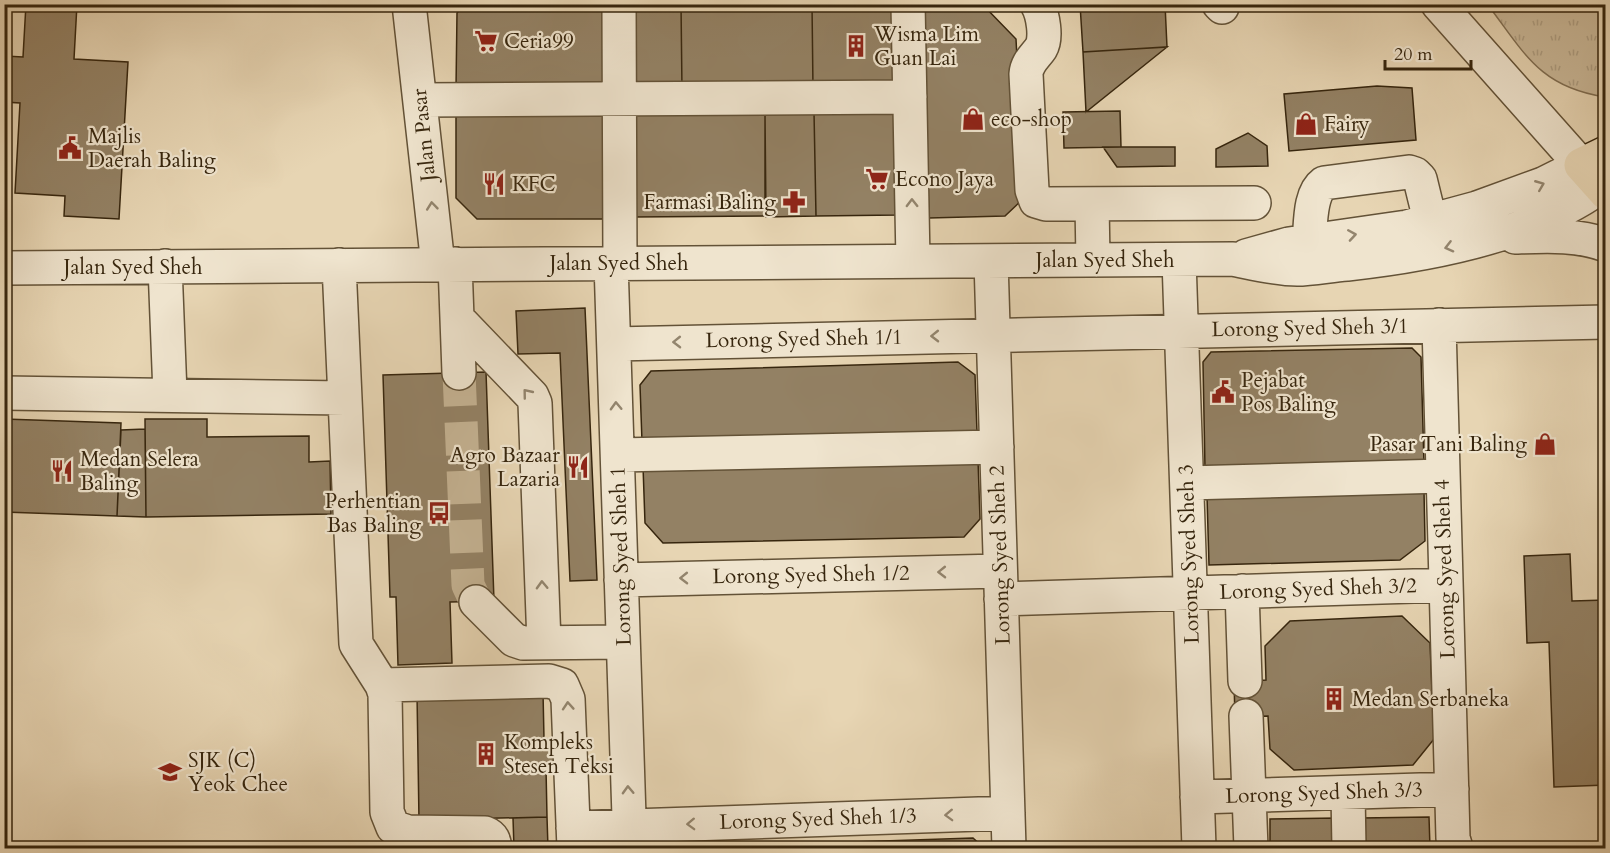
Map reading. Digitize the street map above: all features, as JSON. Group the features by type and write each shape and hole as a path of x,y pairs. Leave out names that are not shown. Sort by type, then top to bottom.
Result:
{"street":[{"name":"Jalan Pasar","path":"410,4 420,100 446,265 457,318 459,373"},
{"name":"Lorong Syed Sheh 1","path":"619,4 614,344 629,837"},
{"path":"908,4 913,261"},
{"path":"1037,4 1041,10 1043,23 1043,46 1027,68 1033,196 1036,201 1046,204 1254,203"},
{"path":"1438,4 1599,175"},
{"path":"420,100 910,97"},
{"path":"1309,242 1314,197 1318,187 1324,183 1408,172 1416,174 1420,179 1430,220"},
{"name":"Jalan Syed Sheh","path":"1233,260 1289,244 1407,226 1477,208 1543,184 1599,175"},
{"name":"Jalan Syed Sheh","path":"4,268 1233,260 1295,269 1389,260 1526,226 1558,213 1581,200 1599,175"},
{"path":"1092,204 1093,260"},
{"path":"1486,237 1554,235 1605,245"},
{"name":"Lorong Syed Sheh 3","path":"1179,260 1199,849"},
{"name":"Lorong Syed Sheh 2","path":"991,261 1009,849"},
{"path":"339,265 356,644 382,684 385,694 387,812 393,827 408,832 480,831 490,835 494,840 495,849"},
{"path":"165,266 170,394"},
{"path":"457,318 532,396 535,403 544,644"},
{"name":"Lorong Syed Sheh 3/1","path":"993,335 1605,322"},
{"name":"Lorong Syed Sheh 4","path":"1439,325 1453,838 1456,849"},
{"name":"Lorong Syed Sheh 1/1","path":"614,344 993,335"},
{"path":"4,393 345,398"},
{"path":"618,455 997,447"},
{"path":"1186,483 1443,476"},
{"name":"Lorong Syed Sheh 1/2","path":"621,580 1001,585 1190,593"},
{"name":"Lorong Syed Sheh 3/2","path":"1190,593 1446,585"},
{"path":"1242,591 1245,681"},
{"path":"476,602 514,640 523,643 623,642"},
{"path":"382,684 549,681 562,685 568,699 574,838"},
{"path":"1246,716 1251,849"},
{"name":"Lorong Syed Sheh 3/3","path":"1197,797 1452,789"},
{"path":"1348,793 1349,849"},
{"name":"Lorong Syed Sheh 1/3","path":"574,838 629,837 1008,813"}],"green space":[{"path":"1488,5 1605,5 1605,97 1564,85 1536,66"}],"building":[{"name":"Majlis Daerah Baling","path":"26,4 77,4 74,59 128,62 119,219 64,216 65,196 15,193 20,103 4,102 5,56 23,57"},
{"path":"464,4 606,4 606,88 456,88 457,13"},
{"path":"631,4 681,4 682,91 632,91"},
{"path":"681,4 812,4 813,89 682,91"},
{"name":"Wisma Lim Guan Lai","path":"812,4 900,4 901,88 813,89"},
{"name":"eco-shop","path":"922,4 982,4 1016,39 1024,198 1005,216 929,218"},
{"path":"1080,4 1165,4 1167,47 1083,52"},
{"path":"1167,47 1086,112 1083,52"},
{"path":"1377,86 1412,88 1416,140 1289,151 1284,94"},
{"path":"896,111 898,215 816,216 814,112"},
{"path":"1120,111 1121,147 1064,148 1063,112"},
{"path":"606,112 607,219 477,219 456,198 456,113"},
{"path":"814,112 816,216 766,217 765,113"},
{"path":"631,113 765,113 765,216 632,217"},
{"path":"1248,133 1267,146 1268,166 1216,167 1216,149"},
{"path":"1103,147 1175,147 1175,166 1117,167"},
{"name":"Agro Bazaar Lazaria","path":"585,308 597,580 570,581 560,353 518,354 516,311"},
{"path":"1412,348 1421,357 1424,464 1205,469 1203,362 1211,352"},
{"path":"958,362 975,375 977,432 642,442 640,385 651,371"},
{"name":"Perhentian Bas Baling","path":"486,372 494,601 450,602 452,663 398,665 396,597 390,597 383,375"},
{"name":"Medan Selera Baling","path":"4,419 121,423 117,516 4,512"},
{"path":"145,419 207,419 207,437 309,436 309,462 330,461 331,514 146,517"},
{"path":"145,429 146,517 117,516 121,430"},
{"path":"978,460 980,519 964,537 663,543 645,523 643,466"},
{"path":"1424,491 1425,541 1400,560 1209,565 1207,496"},
{"path":"1570,554 1572,601 1606,600 1606,785 1554,787 1549,642 1527,643 1524,556"},
{"name":"Medan Serbaneka","path":"1402,616 1430,643 1434,739 1413,765 1294,770 1270,749 1268,716 1235,717 1234,682 1266,680 1265,646 1290,621"},
{"name":"Kompleks Stesen Teksi","path":"543,692 544,739 554,739 554,768 546,768 547,817 419,820 417,694"},
{"path":"547,817 548,848 514,848 513,818"},
{"path":"1429,817 1430,848 1361,848 1361,818"},
{"path":"1338,818 1339,848 1270,848 1270,819"},
{"path":"973,838 984,848 670,848"}],"tunnel":[{"path":"459,373 468,585 476,602"}],"place":[{"name":"Ceria99","path":"486,41"},
{"name":"Wisma Lim Guan Lai","path":"856,46"},
{"name":"eco-shop","path":"973,119"},
{"name":"Fairy","path":"1306,124"},
{"name":"Majlis Daerah Baling","path":"70,148"},
{"name":"Econo Jaya","path":"877,179"},
{"name":"KFC","path":"494,184"},
{"name":"Farmasi Baling","path":"794,202"},
{"name":"Pejabat Pos Baling","path":"1223,392"},
{"name":"Pasar Tani Baling","path":"1545,444"},
{"name":"Agro Bazaar Lazaria","path":"578,467"},
{"name":"Medan Selera Baling","path":"62,471"},
{"name":"Perhentian Bas Baling","path":"439,513"},
{"name":"Medan Serbaneka","path":"1334,699"},
{"name":"Kompleks Stesen Teksi","path":"486,754"},
{"name":"SJK (C) Yeok Chee","path":"170,772"}]}
